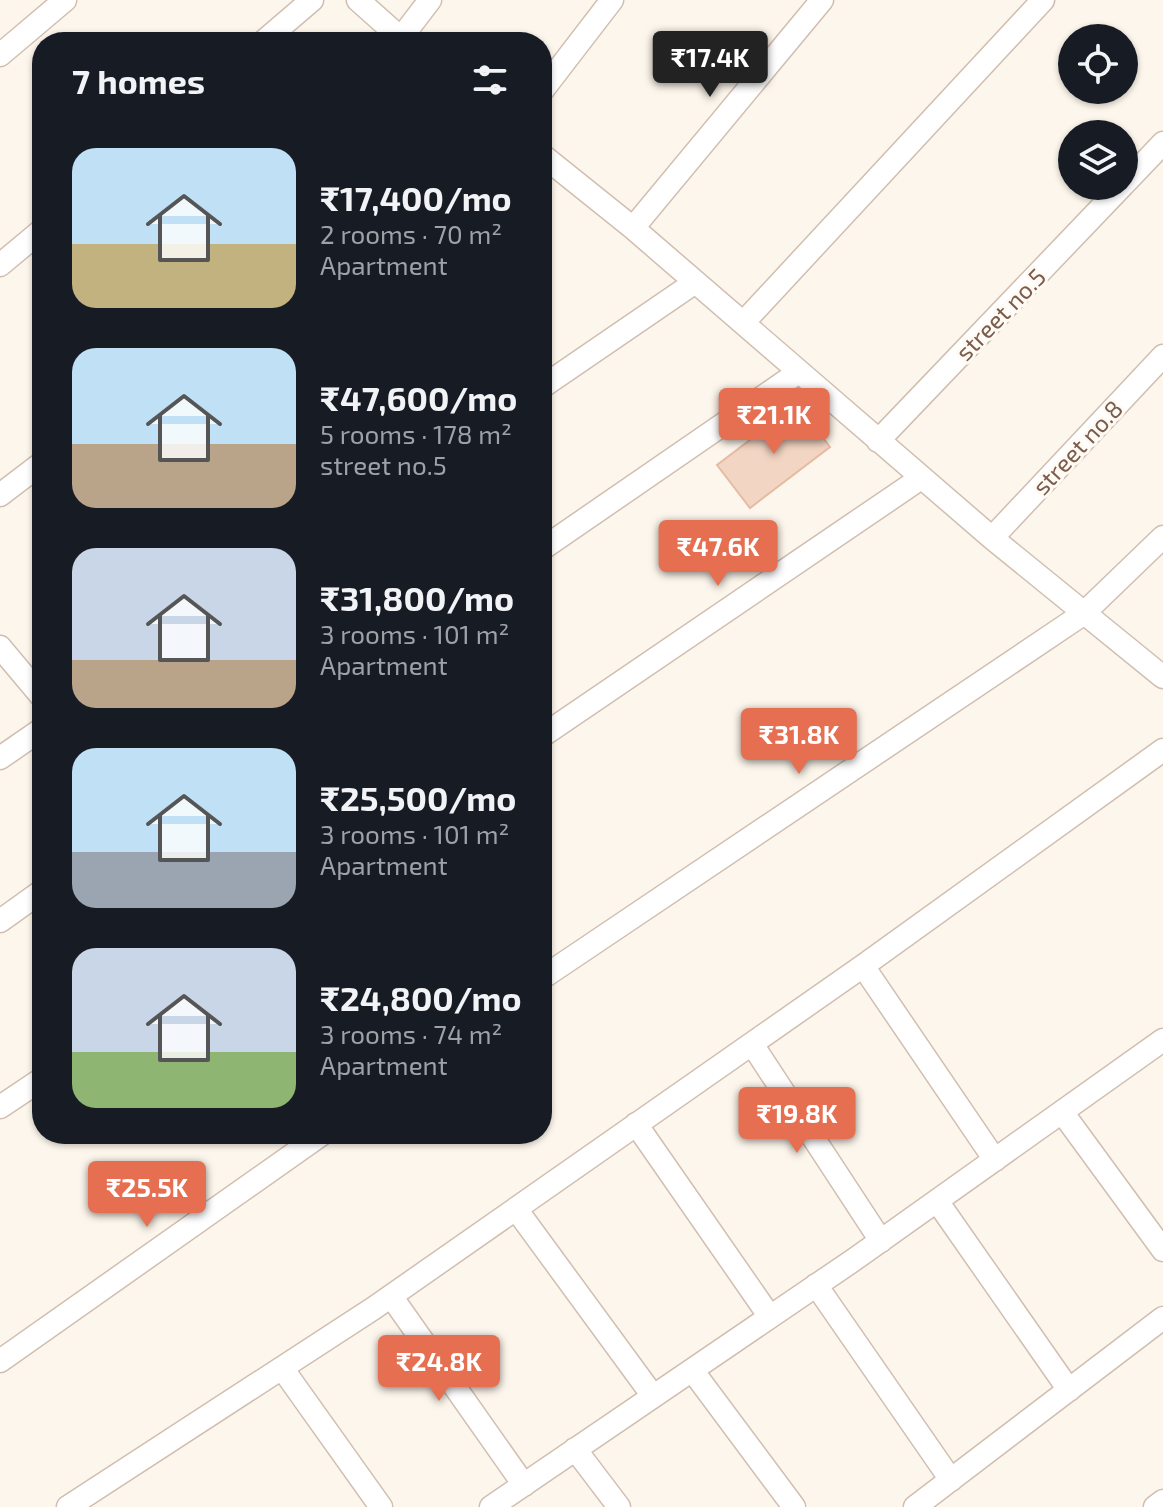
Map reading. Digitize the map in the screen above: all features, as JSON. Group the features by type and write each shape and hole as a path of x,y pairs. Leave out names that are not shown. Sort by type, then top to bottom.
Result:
{"street":[{"path":"0,55 65,0"},
{"path":"275,32 312,0"},
{"path":"358,0 394,32"},
{"path":"408,32 430,0"},
{"path":"552,78 612,0"},
{"path":"633,228 822,0"},
{"path":"743,323 1043,0"},
{"name":"street no.5","path":"1138,169 1163,143"},
{"path":"552,163 633,228 992,538 1162,675"},
{"name":"street no.5","path":"878,441 1109,200"},
{"path":"0,265 32,238"},
{"path":"552,380 694,283"},
{"name":"street no.8","path":"992,538 1163,356"},
{"path":"552,542 799,372"},
{"path":"0,495 32,475"},
{"path":"552,729 921,478"},
{"path":"552,971 1083,614 1163,537"},
{"path":"0,647 32,685"},
{"path":"0,758 32,736"},
{"path":"68,1507 391,1296 863,966 1163,750"},
{"path":"0,921 32,898"},
{"path":"863,966 995,1160"},
{"path":"491,1507 881,1241 1163,1040"},
{"path":"752,1044 881,1241"},
{"path":"0,1107 32,1086"},
{"path":"1062,1112 1163,1250"},
{"path":"636,1124 770,1317"},
{"path":"0,1361 308,1144"},
{"path":"937,1201 1069,1390"},
{"path":"516,1209 653,1396"},
{"path":"816,1285 951,1480"},
{"path":"391,1296 524,1485"},
{"path":"915,1507 1163,1318"},
{"path":"282,1368 381,1507"},
{"path":"692,1370 794,1507"},
{"path":"575,1449 619,1507"},
{"path":"1155,1507 1163,1501"}],"building":[{"path":"797,404 830,447 750,508 717,465"}]}
